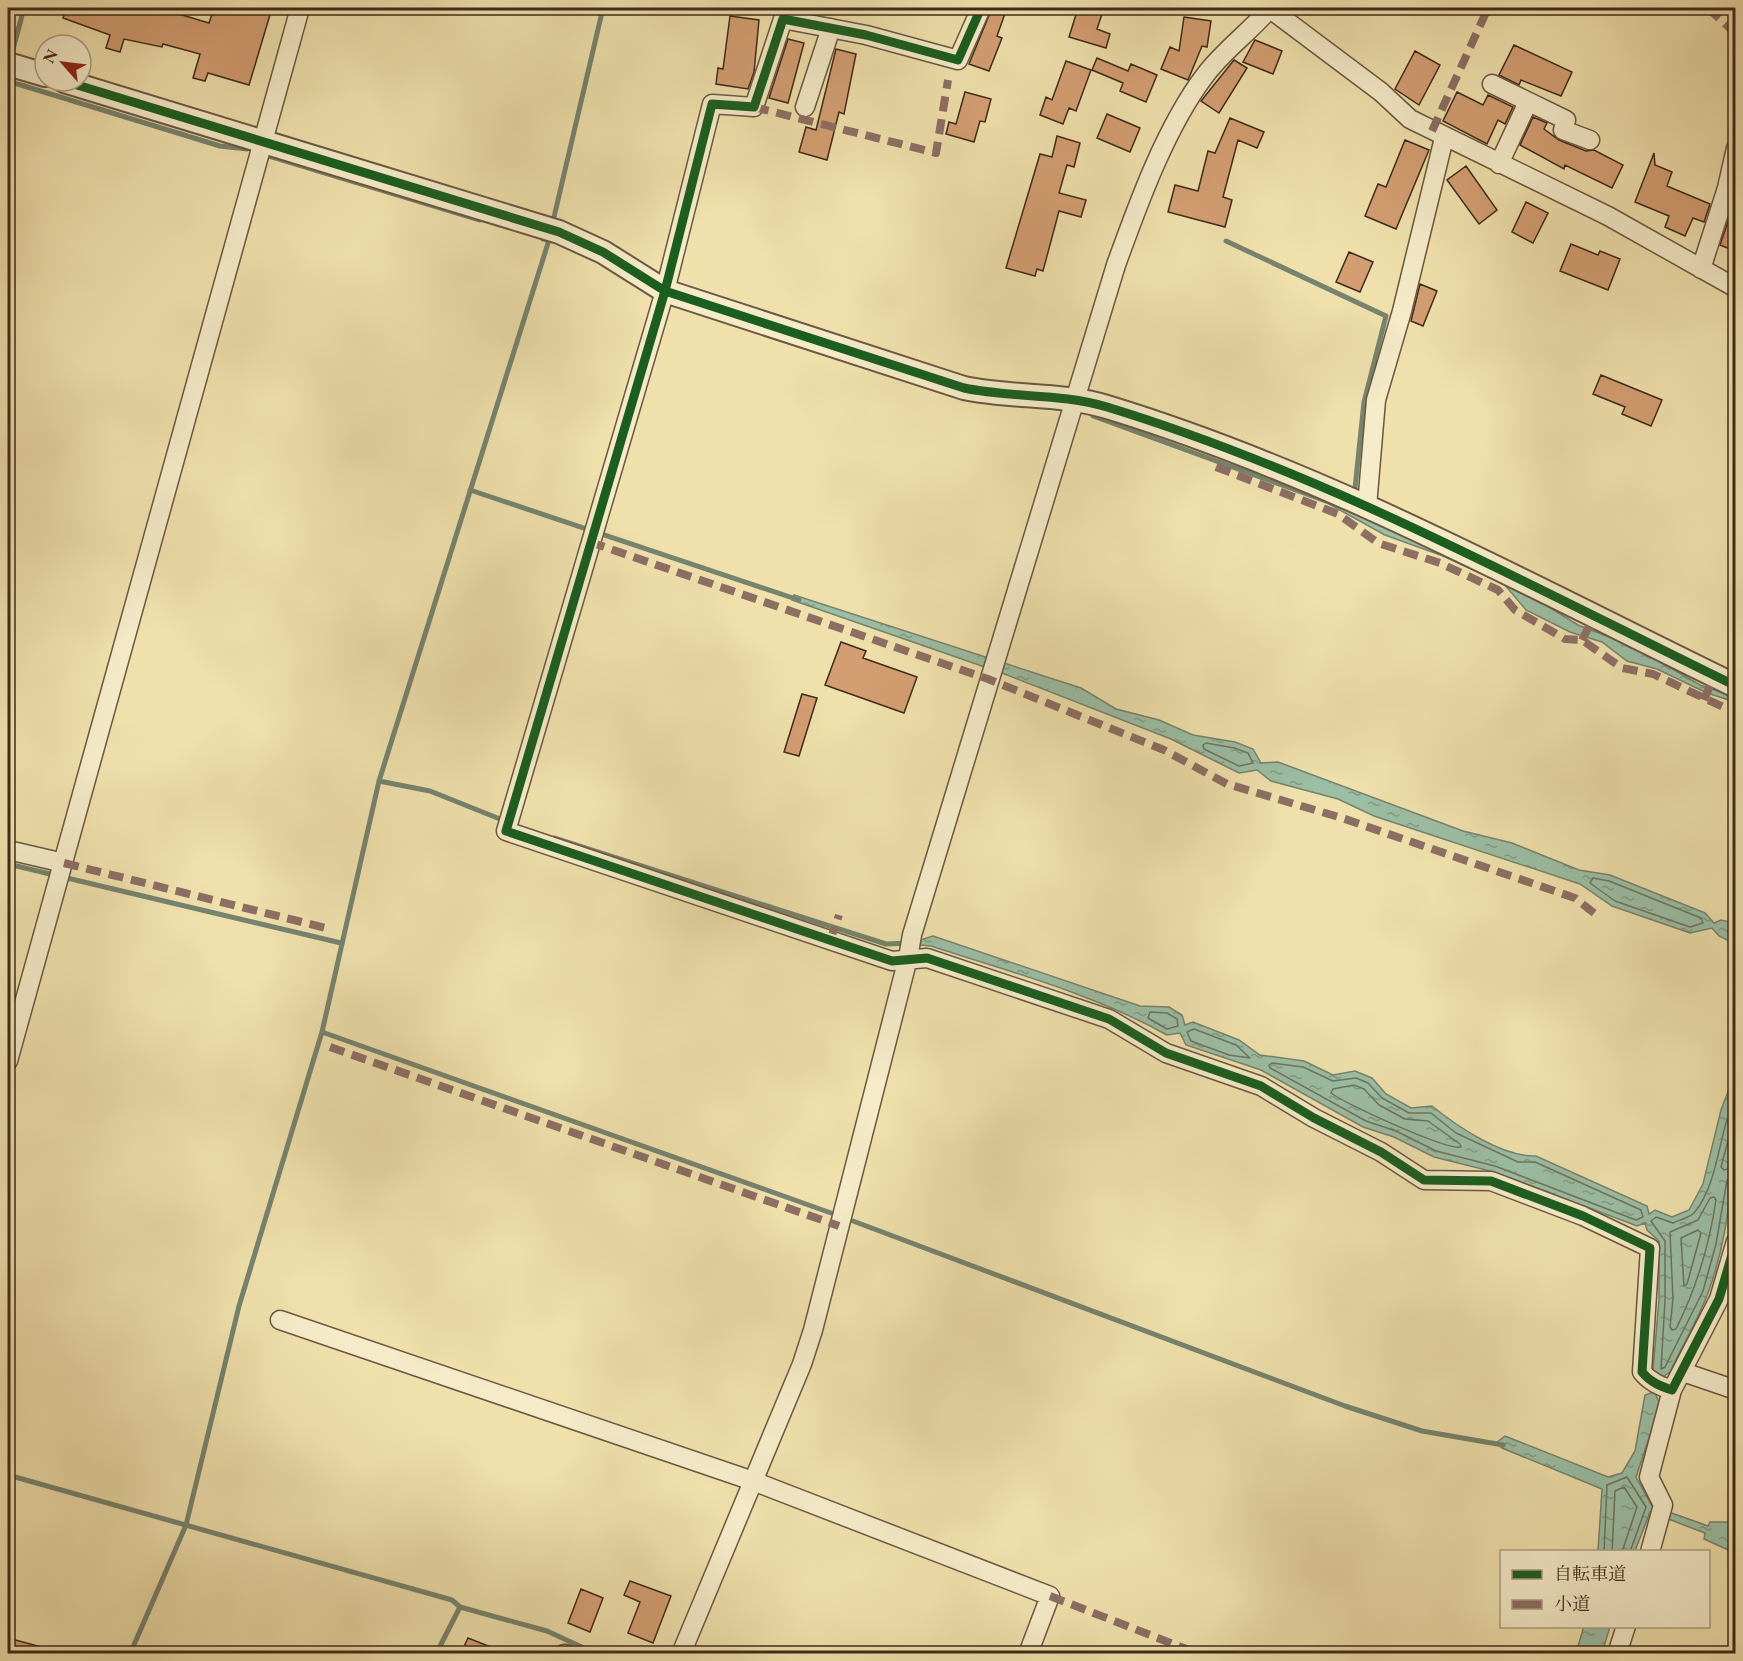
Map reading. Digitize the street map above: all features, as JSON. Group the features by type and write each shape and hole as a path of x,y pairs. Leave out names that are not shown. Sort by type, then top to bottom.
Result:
{"street":[{"path":"8,1061 300,8"},
{"path":"910,948 892,961 506,831 665,291 712,104 754,107 785,13 831,28 958,60 981,8"},
{"path":"681,1653 802,1364 813,1330 910,948 996,652 1116,265 1136,209 1170,136 1205,75 1229,47 1270,8 1381,92 1410,119 1444,138 1608,216 1736,288"},
{"path":"805,107 831,28"},
{"path":"8,64 33,71"},
{"path":"1492,84 1566,120 1563,130 1590,140"},
{"path":"93,90 559,232 603,252 665,291 964,387 992,394 1075,400 1106,407 1214,444 1367,506 1736,686"},
{"path":"1499,164 1528,102"},
{"path":"1367,506 1376,399 1402,311 1444,138"},
{"path":"1701,269 1727,188 1736,148"},
{"path":"8,850 62,871"},
{"path":"910,948 927,958 1109,1019 1166,1053 1261,1086 1314,1118 1381,1152 1424,1180 1491,1181 1583,1216 1650,1248 1642,1372 1661,1386"},
{"path":"1661,1386 1683,1372 1719,1299 1736,1241"},
{"path":"280,1320 753,1481 1050,1596 1028,1653"},
{"path":"1683,1372 1736,1390"},
{"path":"1650,1550 1661,1513 1649,1477 1661,1386"},
{"path":"1617,1653 1625,1628"}],"water":[{"path":"1329,500 1380,525 1435,545 1507,581 1578,625 1633,646 1700,685 1735,697 1735,702 1707,693 1657,669 1627,661 1602,642 1570,632 1526,610 1504,584 1443,556 1385,535 1329,504"},
{"path":"794,595 1081,688 1116,709 1159,720 1193,735 1235,742 1253,749 1261,763 1278,762 1463,831 1512,843 1579,870 1610,875 1705,913 1714,923 1721,920 1735,923 1735,944 1719,936 1712,928 1690,933 1612,906 1580,884 1374,816 1338,799 1271,781 1257,770 1239,773 1171,739 1002,673 792,600"},
{"path":"933,936 1140,1006 1169,1007 1182,1015 1185,1025 1193,1022 1239,1040 1260,1055 1304,1061 1333,1075 1355,1071 1372,1078 1386,1094 1411,1108 1432,1106 1454,1123 1495,1146 1509,1152 1536,1156 1647,1206 1649,1214 1655,1210 1672,1217 1689,1210 1703,1184 1721,1110 1735,1074 1731,1185 1717,1266 1695,1323 1670,1372 1661,1378 1656,1395 1660,1405 1636,1477 1652,1506 1708,1526 1710,1522 1735,1522 1735,1553 1704,1539 1705,1533 1650,1512 1635,1550 1598,1550 1602,1489 1502,1448 1496,1443 1505,1436 1608,1477 1622,1473 1635,1451 1645,1395 1651,1393 1656,1375 1653,1370 1659,1299 1659,1241 1647,1230 1645,1223 1637,1226 1494,1172 1434,1157 1394,1137 1363,1127 1261,1070 1186,1045 1180,1033 1167,1035 1111,1007 1022,975 931,946 920,945 920,940"},
{"path":"1583,1628 1610,1628 1602,1653 1576,1653"}],"building":[{"path":"67,8 173,8 172,12 209,23 214,8 272,8 249,85 208,73 205,81 193,78 200,54 163,44 162,47 124,39 120,52 106,48 110,35 63,18"},
{"path":"992,8 1007,8 997,36 1002,38 989,71 969,64"},
{"path":"1078,8 1104,8 1097,29 1110,34 1106,48 1069,37"},
{"path":"730,16 759,20 754,72 748,89 716,84 718,68 723,69"},
{"path":"1184,17 1211,21 1207,47 1202,46 1188,80 1161,69 1170,47 1179,51"},
{"path":"788,39 804,43 788,103 769,98"},
{"path":"1255,40 1282,51 1273,74 1243,62"},
{"path":"1514,45 1572,72 1561,96 1521,80 1519,85 1499,75"},
{"path":"836,49 856,54 844,114 839,112 827,160 799,152 806,127 816,130"},
{"path":"1415,51 1440,65 1419,105 1395,89"},
{"path":"1097,58 1128,71 1131,64 1157,75 1146,102 1120,91 1123,83 1092,70"},
{"path":"1234,60 1247,68 1219,113 1201,101"},
{"path":"1066,61 1091,70 1076,111 1069,108 1063,124 1040,115 1046,97 1052,100"},
{"path":"965,92 991,99 985,122 980,121 974,142 946,134 949,122 956,124"},
{"path":"1457,92 1483,105 1488,95 1513,107 1505,124 1498,120 1487,144 1443,121"},
{"path":"1107,114 1140,128 1130,152 1097,138"},
{"path":"1533,117 1547,123 1544,129 1559,140 1586,151 1594,150 1623,165 1612,188 1565,165 1564,169 1520,145"},
{"path":"1230,118 1264,132 1257,148 1238,140 1223,197 1232,200 1225,227 1168,212 1175,185 1198,191 1208,151 1215,153"},
{"path":"1057,136 1080,143 1074,167 1067,165 1059,193 1086,200 1081,217 1059,211 1043,271 1037,269 1035,276 1006,268 1040,154 1052,157"},
{"path":"1405,140 1429,150 1396,229 1365,216 1378,184 1386,187"},
{"path":"1654,153 1655,165 1672,172 1667,186 1710,204 1704,222 1693,218 1685,236 1665,227 1669,216 1635,202"},
{"path":"1466,166 1497,210 1479,224 1447,180"},
{"path":"1526,202 1548,213 1533,243 1512,232"},
{"path":"1731,213 1736,215 1736,235 1730,249 1720,245"},
{"path":"1571,244 1598,255 1600,251 1620,259 1608,290 1560,271"},
{"path":"1349,252 1373,262 1360,292 1336,282"},
{"path":"1420,284 1437,291 1423,326 1411,321"},
{"path":"1601,375 1662,400 1651,426 1622,414 1625,407 1593,394"},
{"path":"841,642 866,651 863,658 917,677 904,713 825,685"},
{"path":"802,694 817,698 799,756 784,752"},
{"path":"630,1581 671,1596 653,1643 628,1633 640,1602 624,1595"},
{"path":"581,1589 603,1598 590,1632 568,1623"},
{"path":"8,1638 49,1649 49,1653 8,1653"},
{"path":"468,1638 506,1653 461,1653"}],"waterway":[{"path":"12,53 24,8"},
{"path":"554,217 603,8"},
{"path":"1723,8 1736,20"},
{"path":"8,81 220,146 247,149"},
{"path":"269,156 480,220"},
{"path":"130,1654 186,1525 239,1306 322,1032 379,781 549,240 543,239"},
{"path":"1226,241 1386,316 1364,402 1355,488"},
{"path":"1093,416 1334,504"},
{"path":"470,490 799,600"},
{"path":"379,781 430,791 505,821"},
{"path":"554,838 886,944 909,943"},
{"path":"8,864 341,943"},
{"path":"322,1032 831,1213"},
{"path":"853,1221 1345,1406 1422,1431 1503,1445"},
{"path":"8,1475 452,1600 460,1607 547,1631 597,1654"},
{"path":"436,1654 460,1607"}],"marked path":[{"path":"1432,131 1488,8"},
{"path":"1708,8 1736,34"},
{"path":"754,107 936,153 948,80"},
{"path":"1216,467 1338,514 1378,543 1440,563 1498,590 1515,610 1565,639 1582,640 1622,668 1653,674 1736,713"},
{"path":"590,542 988,679 1164,750 1227,784 1342,818 1575,898 1599,917"},
{"path":"1582,640 1594,617"},
{"path":"1704,700 1714,676"},
{"path":"64,863 330,929"},
{"path":"830,941 839,915"},
{"path":"330,1047 839,1226"},
{"path":"1050,1596 1199,1654"}],"cycle path":[{"path":"981,8 958,60 866,35 783,19 754,107 712,104 665,291 506,831 892,961 927,958 1109,1019 1166,1053 1261,1086 1314,1118 1381,1152 1424,1180 1491,1181 1583,1216 1650,1248 1642,1372 1656,1383 1672,1390 1719,1299 1736,1241"},
{"path":"93,90 559,232 603,252 665,291 964,388 1090,403 1189,434 1348,498 1427,534 1736,686"}]}
